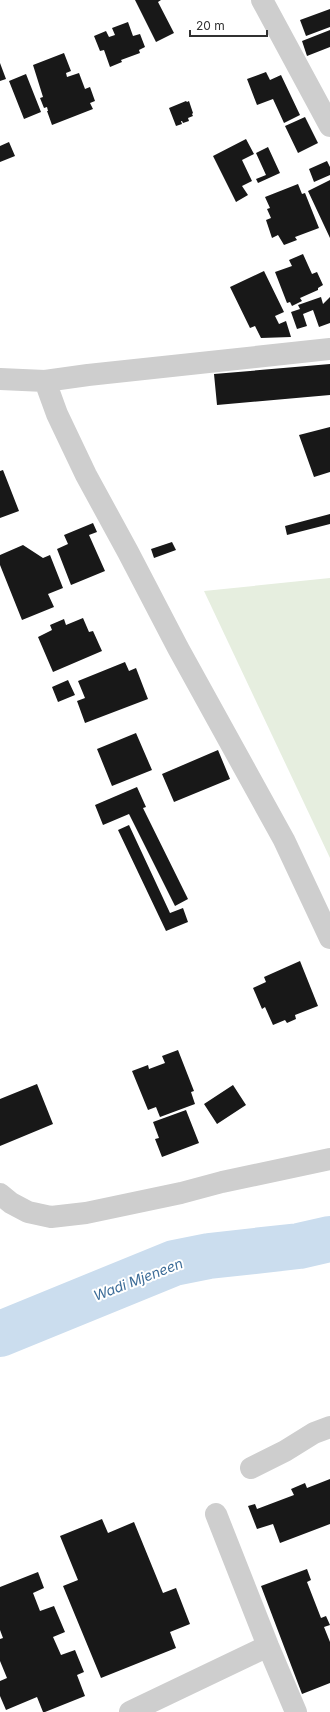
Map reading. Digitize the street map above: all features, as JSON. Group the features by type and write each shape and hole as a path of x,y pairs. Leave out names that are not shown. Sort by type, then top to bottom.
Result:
{"street":[{"path":"262,0 330,126"},
{"path":"0,379 45,381 330,349"},
{"path":"45,381 57,414 86,475 178,648 284,840 330,938"},
{"path":"0,1194 11,1203 28,1212 51,1217 86,1213 330,1159"},
{"path":"251,1468 285,1451 314,1433 330,1427"},
{"path":"216,1514 268,1646 296,1712"},
{"path":"130,1712 268,1646"}],"green space":[{"path":"330,578 330,858 204,591"}],"building":[{"path":"135,0 161,0 158,2 174,33 156,42"},
{"path":"330,9 330,27 306,36 300,20"},
{"path":"128,22 133,36 140,34 145,47 139,50 140,53 121,60 122,62 110,67 104,50 100,51 94,36 106,31 109,37 115,35 112,28"},
{"path":"330,30 330,47 307,56 302,41"},
{"path":"64,53 71,71 66,73 67,77 79,73 85,89 90,87 95,101 90,103 93,109 52,125 47,107 44,108 40,98 43,97 33,65"},
{"path":"0,63 6,79 0,81"},
{"path":"266,72 270,80 281,75 300,115 284,123 273,99 257,105 247,79"},
{"path":"26,74 41,112 24,119 9,81"},
{"path":"189,101 193,116 188,118 189,121 183,123 181,121 182,124 176,126 169,108"},
{"path":"305,117 318,143 298,153 285,126"},
{"path":"246,139 254,154 242,160 252,181 242,186 248,195 236,202 213,156"},
{"path":"9,142 15,156 0,162 0,146"},
{"path":"268,147 280,173 258,183 256,179 266,175 256,153"},
{"path":"327,161 330,167 330,175 314,182 309,169"},
{"path":"330,180 330,238 308,191"},
{"path":"298,184 302,194 305,193 319,228 295,237 297,240 284,245 278,235 272,238 266,220 271,218 267,209 270,208 265,197"},
{"path":"303,254 312,274 317,272 323,285 318,288 318,290 300,298 302,301 292,306 290,302 287,303 275,272 292,266 289,260"},
{"path":"264,271 284,312 275,316 279,324 286,321 291,337 261,338 255,326 250,328 230,287"},
{"path":"321,297 323,304 330,297 330,323 319,327 313,310 303,314 307,326 297,329 291,312 300,309 298,305"},
{"path":"330,364 330,395 217,405 214,374"},
{"path":"330,427 330,472 314,477 299,435"},
{"path":"3,470 19,511 0,518 0,471"},
{"path":"330,514 330,524 287,535 285,526"},
{"path":"93,523 97,532 89,535 105,571 71,585 57,549 68,544 64,535"},
{"path":"172,542 176,550 154,558 151,549"},
{"path":"23,545 43,558 50,555 63,588 48,594 54,607 22,620 0,565 0,555"},
{"path":"83,618 89,632 93,631 102,651 53,672 38,637 52,630 50,625 64,619 66,625"},
{"path":"125,662 129,671 136,668 148,699 85,723 77,701 85,698 78,681"},
{"path":"68,680 75,695 58,702 52,687"},
{"path":"136,733 152,770 112,786 97,749"},
{"path":"218,750 230,779 174,802 162,774"},
{"path":"137,787 146,807 143,808 188,899 175,906 129,814 103,825 95,805"},
{"path":"129,825 170,913 183,908 188,922 166,931 118,830"},
{"path":"300,961 318,1006 295,1015 296,1019 287,1023 285,1020 273,1025 265,1007 262,1009 253,988 266,982 264,977"},
{"path":"178,1050 194,1091 191,1092 195,1104 160,1117 156,1107 148,1110 132,1071 148,1065 149,1069 165,1063 162,1056"},
{"path":"37,1084 53,1124 0,1146 0,1099"},
{"path":"233,1085 246,1105 217,1124 204,1104"},
{"path":"186,1110 199,1143 162,1157 155,1139 159,1138 153,1122"},
{"path":"330,1479 330,1524 280,1543 273,1524 257,1529 248,1506 255,1504 257,1509 294,1495 291,1489 305,1483 307,1488"},
{"path":"102,1519 108,1533 134,1522 163,1593 176,1588 190,1624 170,1632 176,1648 101,1678 63,1586 78,1580 60,1536"},
{"path":"307,1569 311,1580 307,1582 321,1618 326,1616 330,1625 324,1627 330,1642 330,1683 302,1694 261,1586"},
{"path":"38,1572 44,1588 33,1593 40,1611 54,1606 65,1632 53,1637 61,1655 75,1650 84,1672 77,1675 85,1696 45,1712 43,1712 37,1697 6,1710 0,1696 0,1681 7,1678 0,1661 0,1639 3,1638 0,1630 0,1587"}],"waterway":[{"name":"Wadi Mjeneen","path":"0,1334 174,1263 209,1256 299,1246 330,1239"}]}
